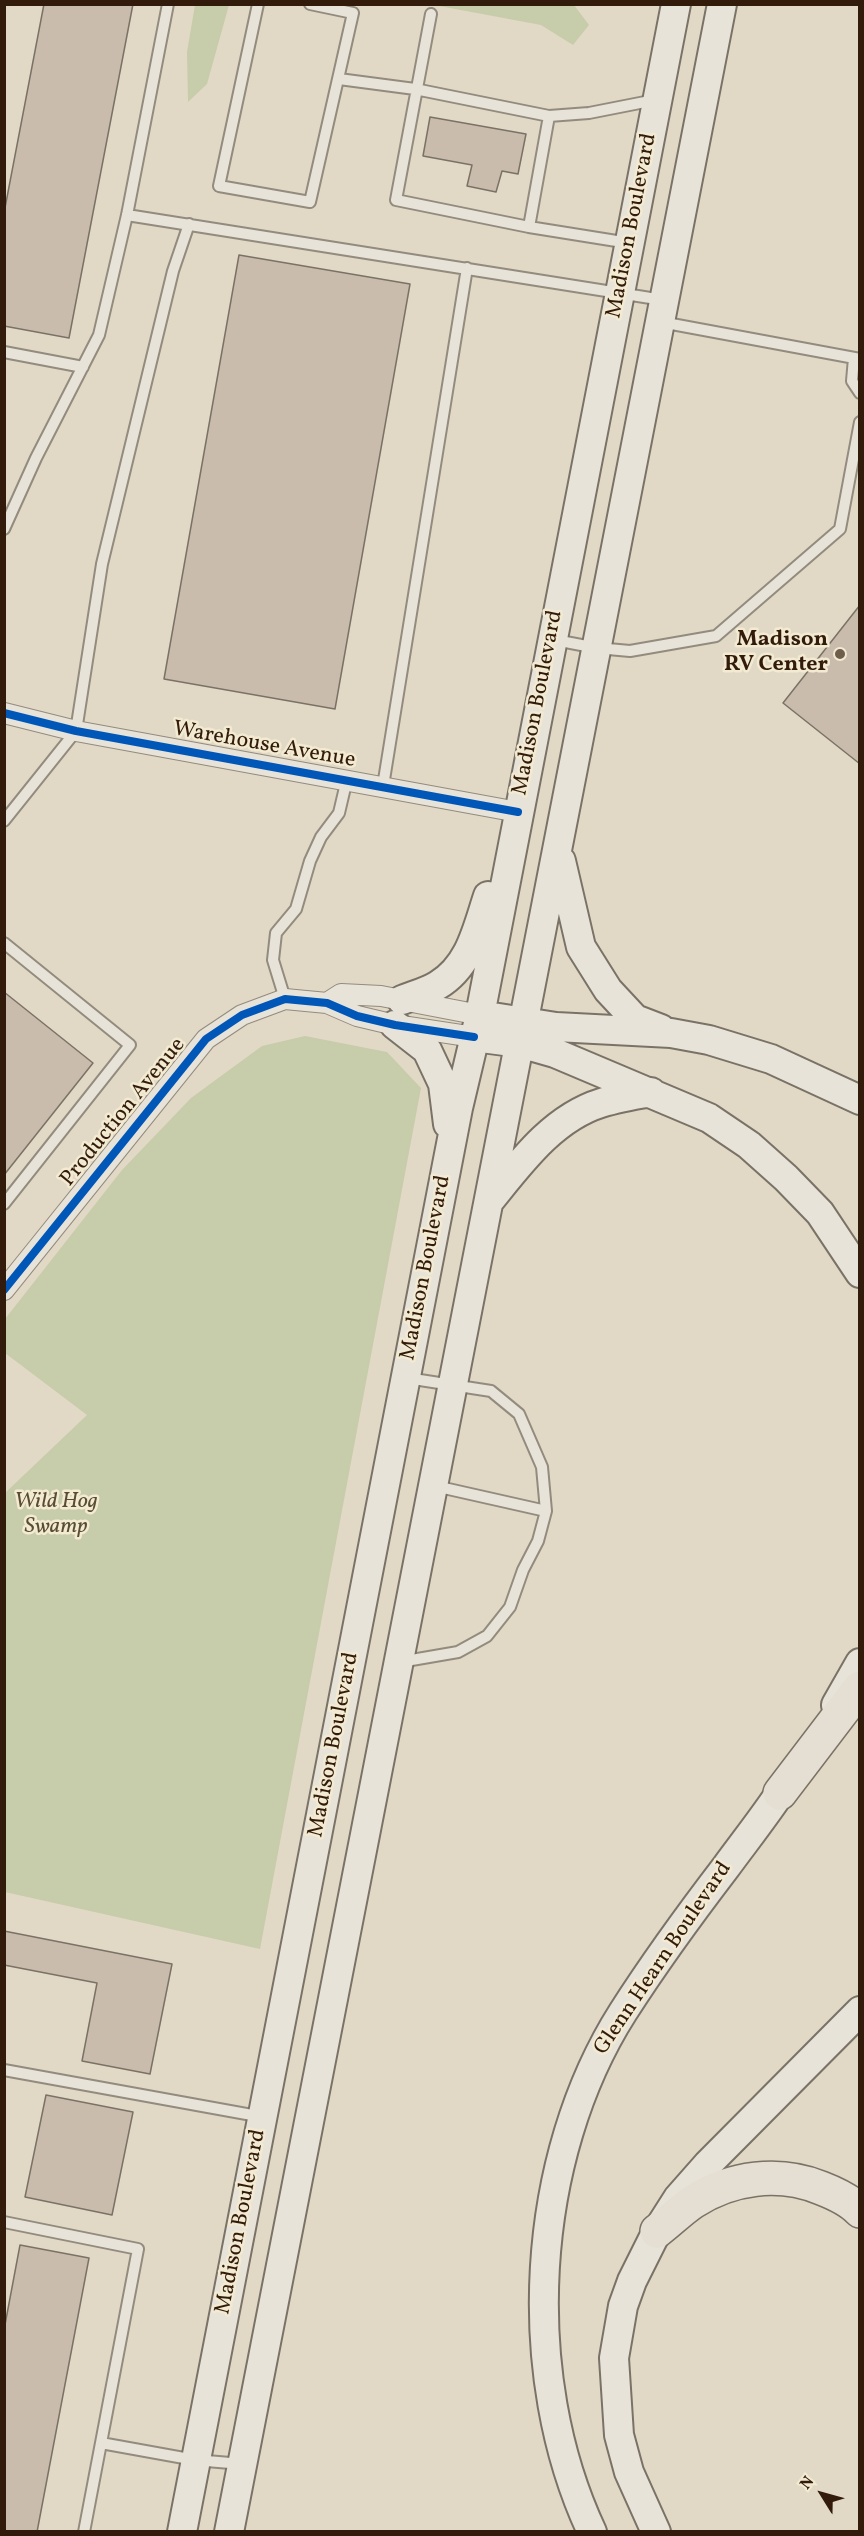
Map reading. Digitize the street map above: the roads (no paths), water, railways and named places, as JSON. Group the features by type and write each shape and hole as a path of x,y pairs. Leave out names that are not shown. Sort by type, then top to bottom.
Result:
{"highway":[{"path":"780,1793 860,1688"},
{"path":"657,2231 694,2202 734,2183 777,2176 806,2182 831,2192 860,2211"}],"main road":[{"name":"Madison Boulevard","path":"182,2532 451,1146 477,1026 676,4"},
{"name":"Madison Boulevard","path":"229,2532 722,4"},
{"path":"451,1146 442,1084 427,1050 399,1012 455,973 467,955 518,812"},
{"path":"558,847 581,947 608,990 635,1019 671,1033"},
{"path":"477,1026 522,1033 556,1027 671,1033 709,1040 771,1059 860,1100"},
{"path":"522,1033 555,1053 709,1118 749,1145 820,1213 860,1273"},
{"path":"490,1201 532,1149 565,1121 600,1103 651,1092"},
{"name":"Glenn Hearn Boulevard","path":"592,2532 567,2468 554,2414 545,2352 545,2255 550,2219 576,2110 596,2061 623,2013 701,1900 780,1793 860,1663"},
{"path":"656,2532 629,2472 619,2435 614,2358 623,2306 632,2281 657,2231 678,2198 708,2164 860,2012"}],"street":[{"name":"Warehouse Avenue","path":"4,713 76,731 518,812"},
{"name":"Production Avenue","path":"4,1290 206,1039 242,1015 285,999 327,1003 341,994 399,1012 477,1026"}],"lane":[{"path":"4,529 36,458 99,334 127,215 168,4"},
{"path":"258,4 219,186 310,202 353,13 310,4"},
{"path":"431,14 415,89 396,200 529,227 630,243"},
{"path":"339,79 415,89 549,116 589,113 657,100"},
{"path":"529,227 549,116"},
{"path":"127,215 620,292 663,311 857,358 852,381 860,393"},
{"path":"4,820 76,731 102,564 173,271 189,224"},
{"path":"383,786 466,268"},
{"path":"4,352 83,367"},
{"path":"552,639 597,648 630,651 716,636 840,529 860,422"},
{"path":"285,999 273,960 276,933 296,909 310,861 321,837 339,813 347,779"},
{"path":"4,943 130,1046 4,1204"},
{"path":"399,1662 458,1652 487,1636 510,1607 523,1570 538,1541 546,1511 542,1467 519,1414 491,1390 406,1378"},
{"path":"434,1485 546,1511"},
{"path":"4,2070 263,2117"},
{"path":"4,2222 138,2249 84,2532"},
{"path":"100,2443 195,2460 242,2464"}],"place":[{"name":"Madison RV Center","path":"840,654"}],"park label":[{"name":"Wild Hog Swamp","path":"56,1516"}]}
